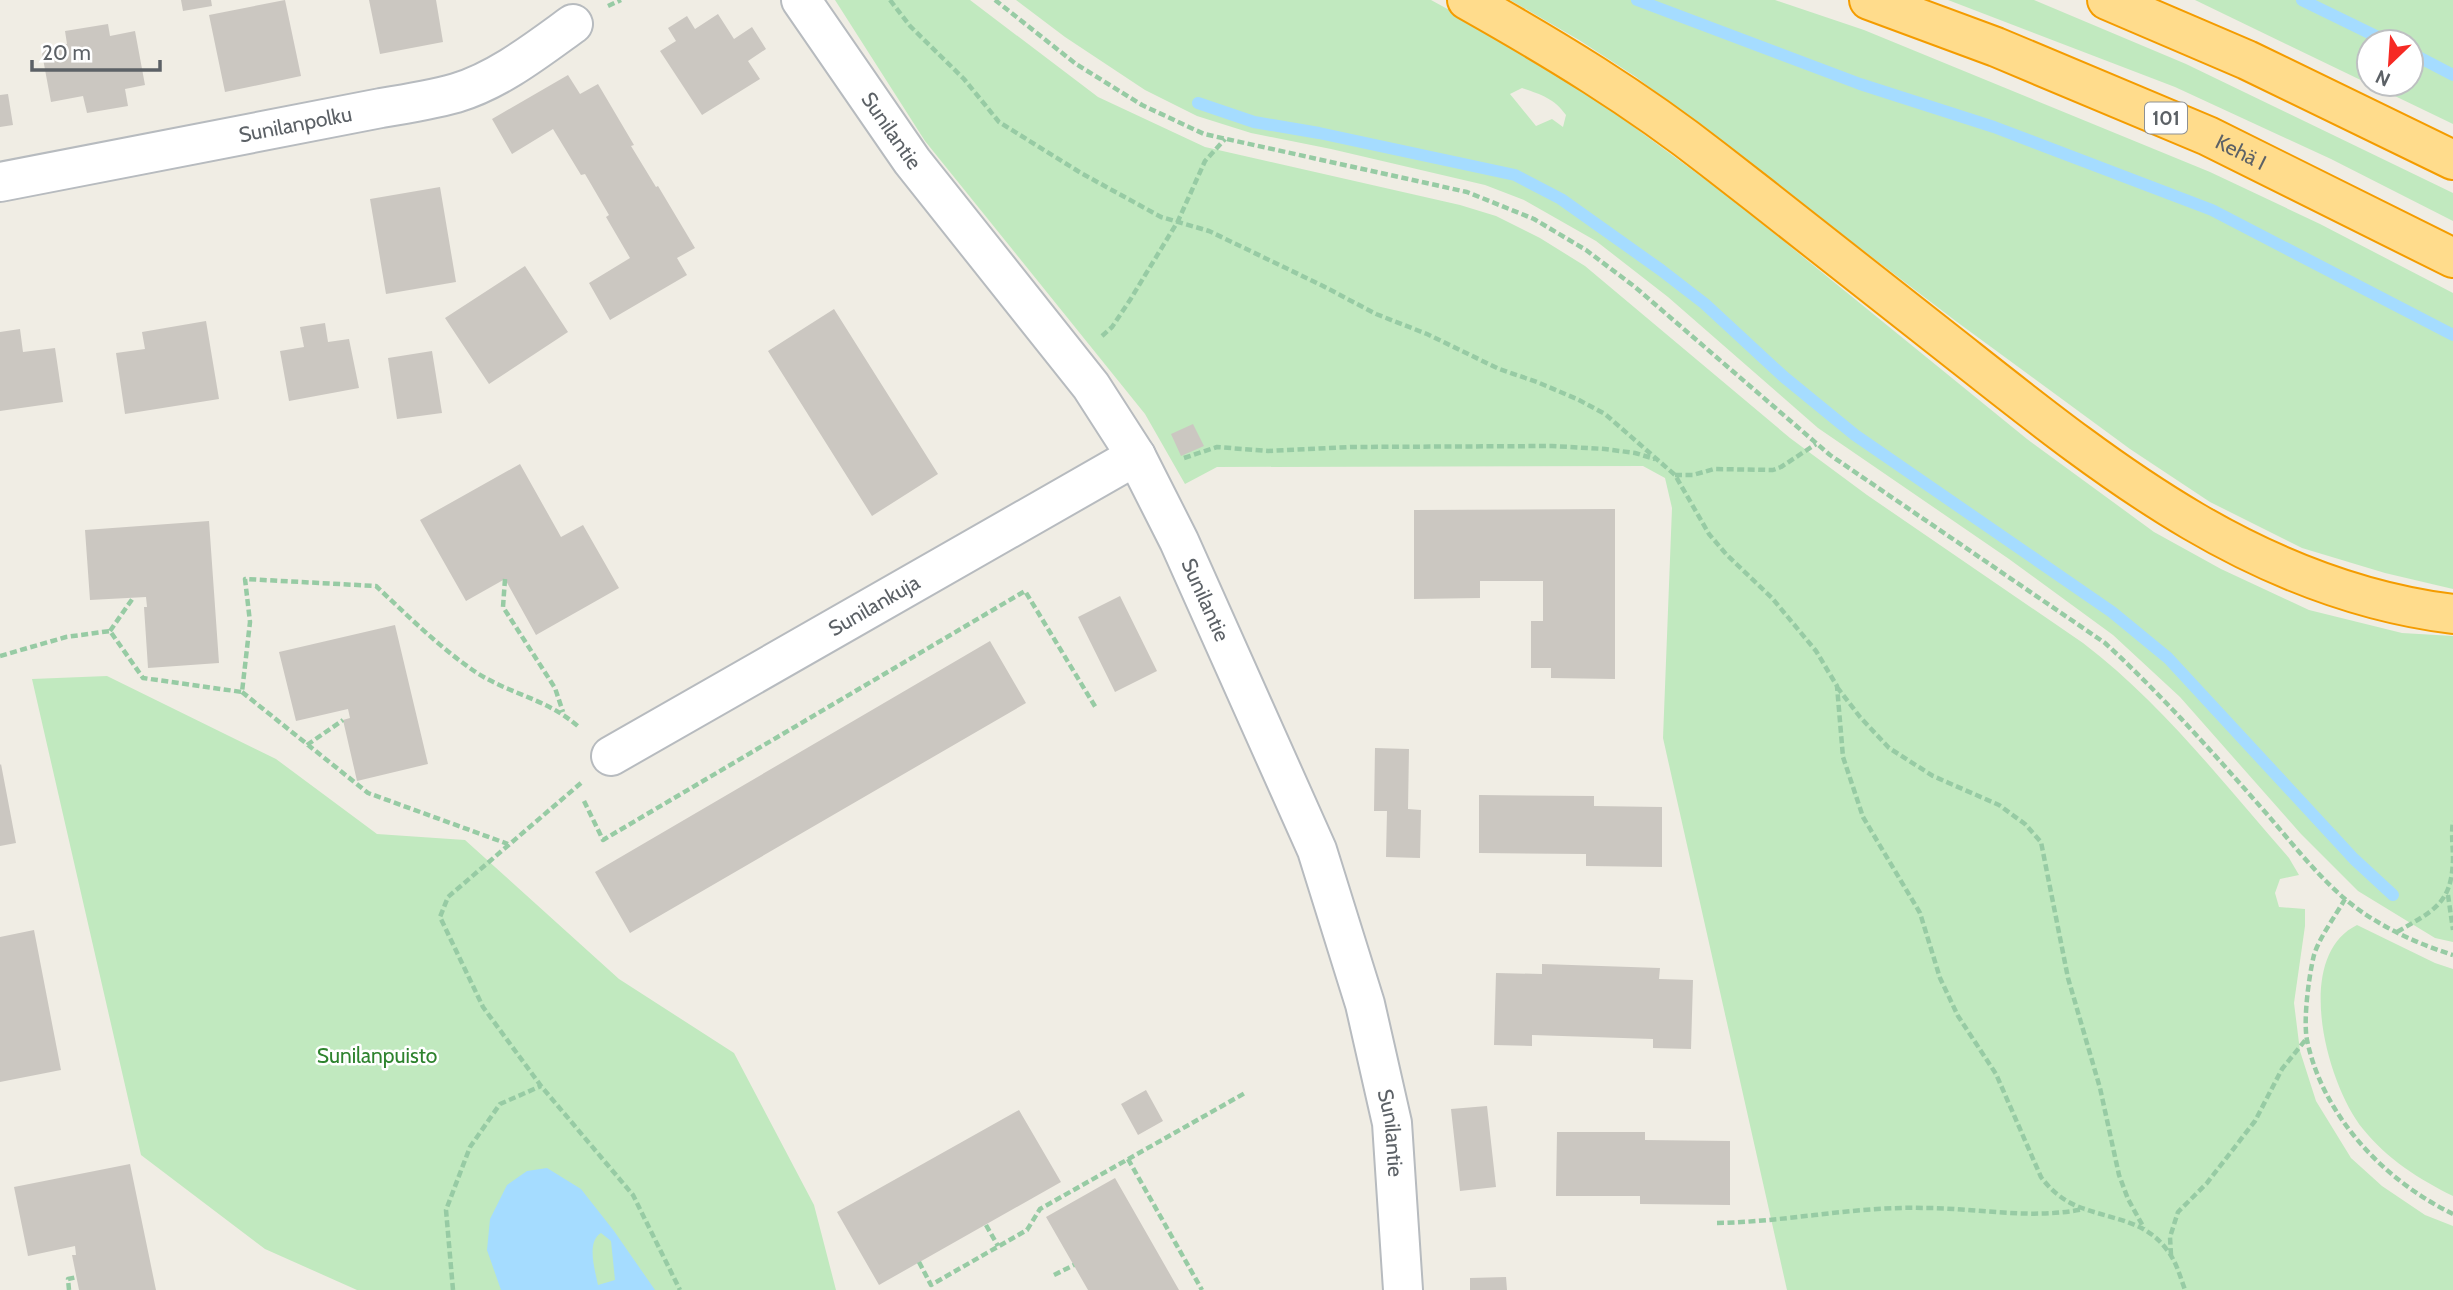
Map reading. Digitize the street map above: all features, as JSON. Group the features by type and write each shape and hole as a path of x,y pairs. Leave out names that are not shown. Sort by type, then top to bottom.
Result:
{"highway":[{"path":"1467,0 1565,55 1662,120 2043,419 2175,512 2277,566 2342,591 2421,610 2453,614"},
{"name":"Kehä I","path":"1869,0 1996,47 2208,136 2453,258"},
{"path":"2107,0 2248,60 2453,160"}],"street":[{"name":"Sunilantie","path":"801,0 912,161 1091,386 1141,466 1179,541 1312,838 1366,1004 1392,1122 1403,1290"},
{"name":"Sunilanpolku","path":"0,182 415,103 455,93 503,71 573,24"},
{"name":"Sunilankuja","path":"611,756 1141,466"}],"path":[{"path":"890,0 910,26 964,79 999,122 1142,208 1209,232 1323,286 1354,304 1427,334 1499,369 1577,399 1605,414 1625,429 1675,475 1709,534 1772,598 1816,651 1860,717 1889,748 1933,776 1999,805 2025,824 2041,842 2054,897 2058,936 2100,1088 2119,1175 2144,1228 2171,1256 2185,1290"},
{"path":"995,0 1076,64 1142,105 1204,134 1466,192 1534,219 1586,250 1635,287 1816,444 2105,643 2190,727 2346,899 2397,932 2453,955"},
{"path":"1072,363 1112,327 1178,221 1205,162 1225,139"},
{"path":"1675,475 1693,475 1714,469 1773,470 1816,444"},
{"path":"1141,466 1217,447 1268,451 1350,447 1552,446 1605,449 1656,459"},
{"path":"242,692 250,622 245,579 376,586 430,637 479,674 563,712 611,756 448,897 440,917 483,1007 541,1086 633,1195 680,1290"},
{"path":"505,579 503,607 555,688 563,712"},
{"path":"584,801 603,840 1025,591 1096,708"},
{"path":"0,656 66,637 110,631 133,598"},
{"path":"110,631 143,678 242,692 368,793 508,845"},
{"path":"1837,686 1843,757 1863,817 1920,913 1940,978 1958,1016 1996,1074 2041,1177 2052,1191 2085,1209 2120,1218 2144,1228"},
{"path":"307,745 343,720"},
{"path":"2453,821 2453,860 2448,894 2453,930"},
{"path":"2397,932 2435,907 2448,894"},
{"path":"2346,899 2315,952 2308,996 2307,1038 2320,1079 2343,1122 2379,1164 2429,1202 2453,1214"},
{"path":"2171,1256 2170,1237 2178,1212 2207,1183 2255,1121 2282,1069 2307,1038"},
{"path":"453,1290 446,1210 470,1147 500,1104 541,1086"},
{"path":"919,1262 931,1285 1027,1230 1040,1209 1245,1093"},
{"path":"1128,1159 1202,1290"},
{"path":"1717,1223 1924,1208 2046,1215 2085,1209"},
{"path":"986,1225 998,1247"},
{"path":"1054,1275 1074,1265"},
{"path":"69,1290 68,1279 77,1277"}],"green space":[{"path":"835,0 970,0 1098,97 1205,147 1460,205 1496,216 1540,238 1585,266 1790,438 2112,666 2191,745 2289,858 2299,875 2280,879 2275,893 2279,907 2305,909 2294,1003 2300,1051 2316,1101 2351,1158 2382,1186 2425,1215 2453,1226 2453,1290 1787,1290 1663,738 1672,508 1665,478 1643,466 1217,467 1185,484 1145,414 925,141"},
{"path":"1016,0 1431,0 1581,88 1733,200 2027,439 2154,532 2221,569 2309,610 2402,633 2453,636 2453,942 2435,938 2358,891 2301,834 2180,697 2113,635 2009,559 1818,428 1668,297 1596,241 1524,200 1485,185 1251,133 1197,116 1145,90 1065,37","holes":["1522,88 1557,104 1566,115 1563,127 1552,119 1536,126 1510,94"]},
{"path":"1510,0 1775,0 1864,30 2210,172 2320,224 2453,293 2453,589 2385,573 2302,548 2210,502 2130,449 1957,322 1636,77"},
{"path":"1948,0 2034,0 2186,64 2453,193 2453,221 2331,159 2175,87"},
{"path":"2195,0 2453,0 2453,124 2399,98 2425,98 2425,28 2355,28 2355,77"},
{"name":"Sunilanpuisto","path":"107,676 276,759 377,834 465,840 619,979 734,1053 814,1205 836,1290 357,1290 265,1249 141,1155 32,679"},
{"path":"2357,925 2453,969 2453,1196 2416,1175 2372,1140 2350,1109 2338,1083 2328,1054 2322,1022 2321,992 2325,964 2337,941"}],"water":[{"path":"547,1168 581,1189 655,1290 501,1290 487,1250 490,1219 507,1185 527,1171","holes":["601,1233 611,1241 615,1280 598,1285 593,1257 594,1243"]}],"building":[{"path":"181,0 211,0 212,6 183,11"},
{"path":"285,0 301,76 225,92 209,15"},
{"path":"369,0 436,0 443,42 380,54"},
{"path":"718,14 734,39 752,27 766,49 748,61 760,79 702,115 660,51 676,41 668,28 687,16 695,29"},
{"path":"108,24 110,36 135,31 145,85 125,89 128,106 87,113 83,96 51,102 41,48 67,44 65,31"},
{"path":"568,75 580,94 598,84 634,145 631,146 695,248 677,258 687,275 610,320 589,283 630,258 585,174 581,175 553,129 512,154 492,119"},
{"path":"8,94 13,125 0,127 0,95"},
{"path":"440,187 456,282 386,294 370,199"},
{"path":"525,266 568,332 489,384 445,318"},
{"path":"834,309 938,474 872,516 768,351"},
{"path":"206,321 219,399 125,414 116,353 145,349 142,332"},
{"path":"325,323 328,342 349,339 359,388 289,401 280,351 304,347 300,327"},
{"path":"20,329 23,352 55,348 63,402 0,411 0,332"},
{"path":"432,351 442,413 397,419 388,358"},
{"path":"1193,424 1204,446 1181,456 1171,434"},
{"path":"520,464 561,537 583,525 619,588 536,635 505,579 466,601 420,520"},
{"path":"1615,509 1615,679 1551,678 1551,668 1531,668 1531,621 1543,621 1543,581 1480,581 1480,598 1414,599 1414,510"},
{"path":"209,521 219,663 148,668 144,607 147,607 146,597 90,600 85,530"},
{"path":"1120,596 1157,671 1115,692 1078,617"},
{"path":"395,625 428,764 357,781 343,720 350,718 348,709 296,721 279,652"},
{"path":"990,641 1026,703 630,933 595,872"},
{"path":"1375,748 1409,749 1408,809 1421,810 1420,858 1386,857 1387,811 1374,811"},
{"path":"0,765 16,843 0,846"},
{"path":"1479,795 1594,796 1594,806 1662,807 1662,867 1586,866 1586,854 1479,853"},
{"path":"34,930 61,1070 0,1082 0,937"},
{"path":"1542,964 1660,968 1659,979 1693,980 1691,1049 1653,1048 1653,1039 1532,1035 1532,1046 1494,1045 1496,973 1542,974"},
{"path":"1146,1090 1163,1121 1138,1135 1121,1104"},
{"path":"1487,1106 1496,1187 1460,1191 1451,1109"},
{"path":"1019,1110 1061,1182 879,1285 837,1212"},
{"path":"1557,1132 1645,1132 1645,1140 1730,1141 1730,1205 1640,1204 1640,1196 1556,1196"},
{"path":"130,1164 156,1290 79,1290 72,1255 76,1255 75,1246 28,1256 14,1187"},
{"path":"1115,1178 1179,1290 1088,1290 1046,1217"},
{"path":"1506,1277 1507,1290 1470,1290 1470,1278"}],"waterway":[{"path":"1637,0 1860,84 1994,127 2212,210 2453,335"},
{"path":"2302,0 2359,28"},
{"path":"2425,60 2453,75"},
{"path":"1198,103 1254,122 1319,133 1515,175 1561,199 1705,304 1784,377 1855,435 2112,612 2168,658 2354,859 2393,895"}]}
